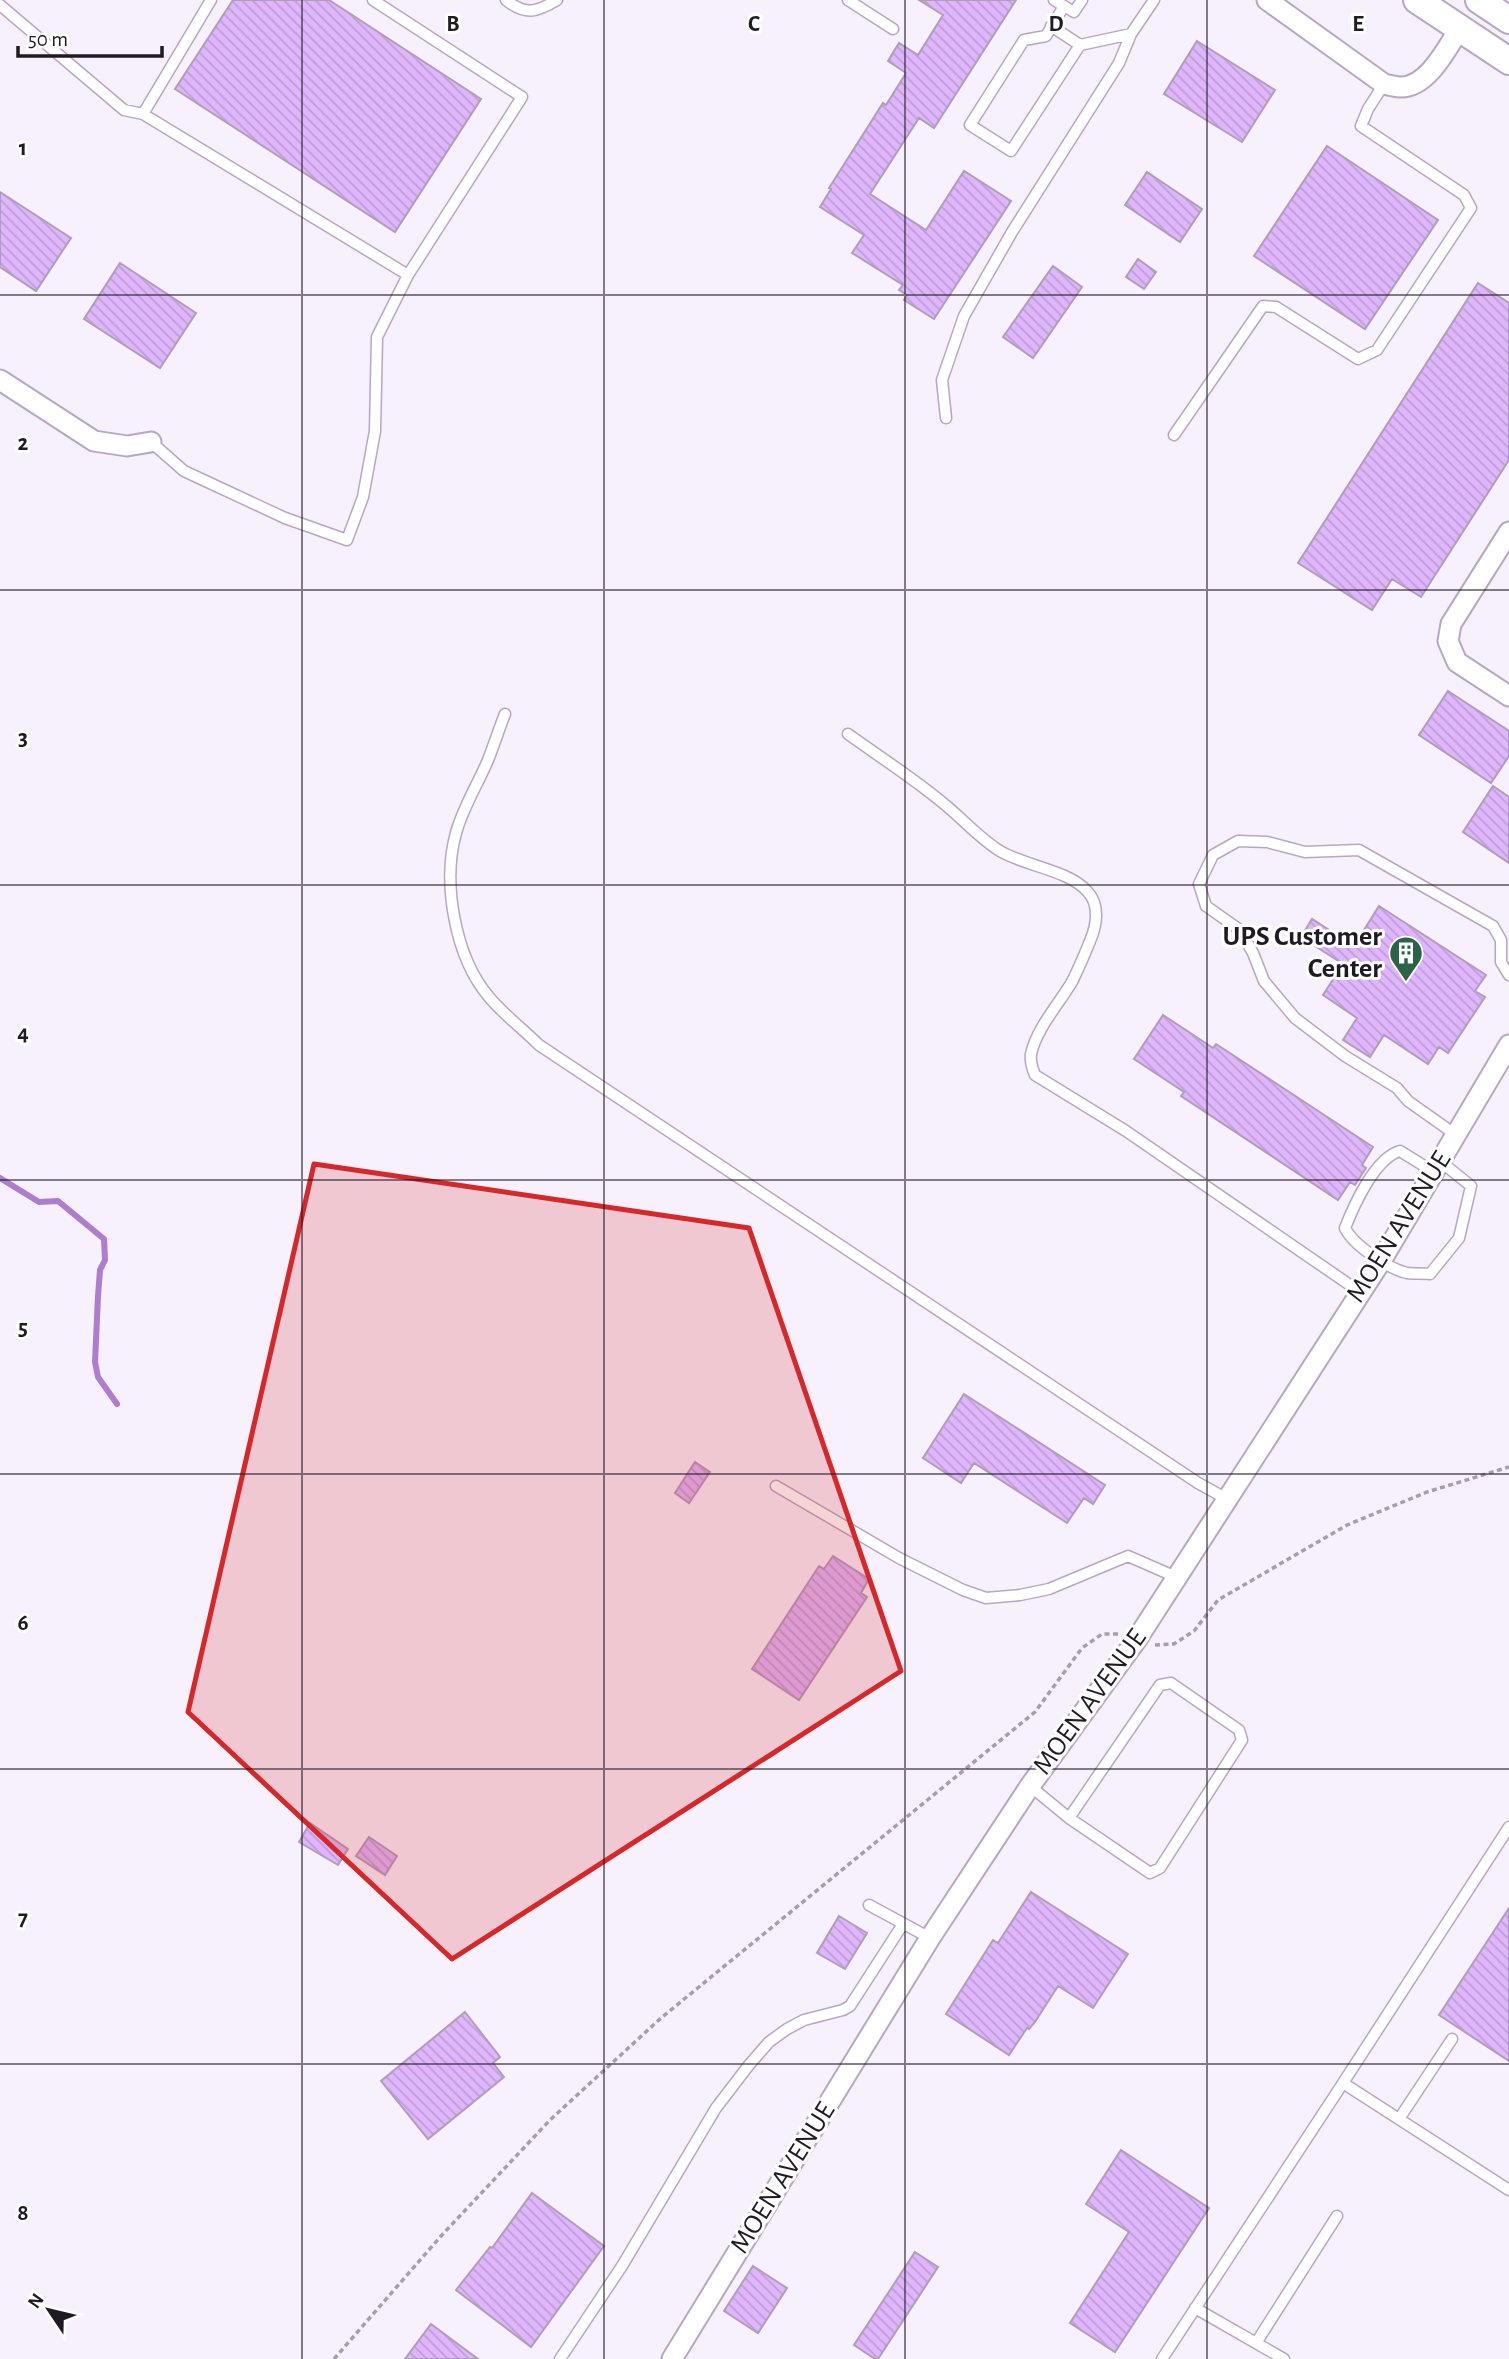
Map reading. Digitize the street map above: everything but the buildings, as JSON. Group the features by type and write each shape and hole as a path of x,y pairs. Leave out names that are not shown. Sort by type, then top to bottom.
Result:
{"main road":[{"path":"1417,0 1509,61"},
{"path":"1460,28 1479,0 1509,20"}],"street":[{"path":"1267,0 1384,84 1403,87 1419,81 1440,59 1460,28"},
{"path":"0,380 94,441 127,446 150,442"},
{"path":"1509,532 1451,624 1448,641 1457,662 1509,696"},
{"name":"MOEN AVENUE","path":"671,2359 930,1938 1030,1786 1137,1639 1381,1261 1509,1045"}],"lane":[{"path":"142,114 211,0"},
{"path":"150,442 184,471 285,518 347,540 363,497 375,431 377,337 408,275 523,97 373,0"},
{"path":"506,0 519,10 539,11 557,0"},
{"path":"848,0 893,29"},
{"path":"1054,0 1069,9"},
{"path":"1082,0 1051,26 1046,36 1024,40 970,125 1011,151 1080,45 1131,34"},
{"path":"946,418 942,380 964,316 1012,232 1119,63 1131,34 1154,0"},
{"path":"0,5 124,110 142,114 408,275"},
{"path":"1051,26 1080,45"},
{"path":"1174,435 1263,306 1276,307 1358,359 1377,350 1471,208 1464,195 1361,126 1384,84"},
{"path":"505,714 456,834 450,869 451,897 463,952 488,996 539,1045 1198,1483 1227,1499"},
{"path":"849,734 944,803 998,849 1012,858 1066,877 1090,893 1095,904 1093,936 1073,978 1038,1038 1031,1055 1031,1067 1035,1075 1126,1130 1360,1292"},
{"path":"1456,1135 1408,1101 1398,1088 1345,1056 1295,1018 1264,981 1254,953 1240,930 1206,906 1199,884 1213,855 1238,841 1267,842 1305,852 1359,850 1493,926 1501,940 1501,962 1509,975"},
{"path":"1400,1151 1437,1166 1471,1186 1459,1238 1430,1274 1405,1272 1381,1261 1349,1236 1345,1228 1353,1208 1378,1166 1400,1151"},
{"path":"776,1486 899,1558 963,1590 986,1598 1049,1589 1128,1556 1176,1577"},
{"path":"1030,1786 1069,1818 1150,1873 1160,1868 1241,1740 1239,1730 1171,1684 1160,1685 1069,1818"},
{"path":"1162,2359 1509,1827"},
{"path":"869,1905 930,1938"},
{"path":"560,2359 622,2266 716,2108 749,2065 769,2042 787,2029 804,2020 850,2006 903,1924"},
{"path":"1399,2119 1452,2039"},
{"path":"1343,2083 1509,2190"},
{"path":"1256,2343 1337,2216"},
{"path":"1195,2308 1284,2359"}],"path":[{"path":"334,2359 441,2236 550,2120 661,2018 1035,1712 1082,1648 1102,1634 1119,1633 1154,1645 1174,1644 1194,1631 1217,1600 1347,1525 1427,1492 1509,1467"}],"highlighted area":[{"path":"314,1164 749,1228 901,1671 452,1959 188,1712"}],"waterway":[{"path":"0,1178 39,1202 58,1201 104,1239 105,1260 100,1270 95,1362 98,1377 117,1404"}],"place":[{"name":"UPS Customer Center","path":"1406,983"}]}
